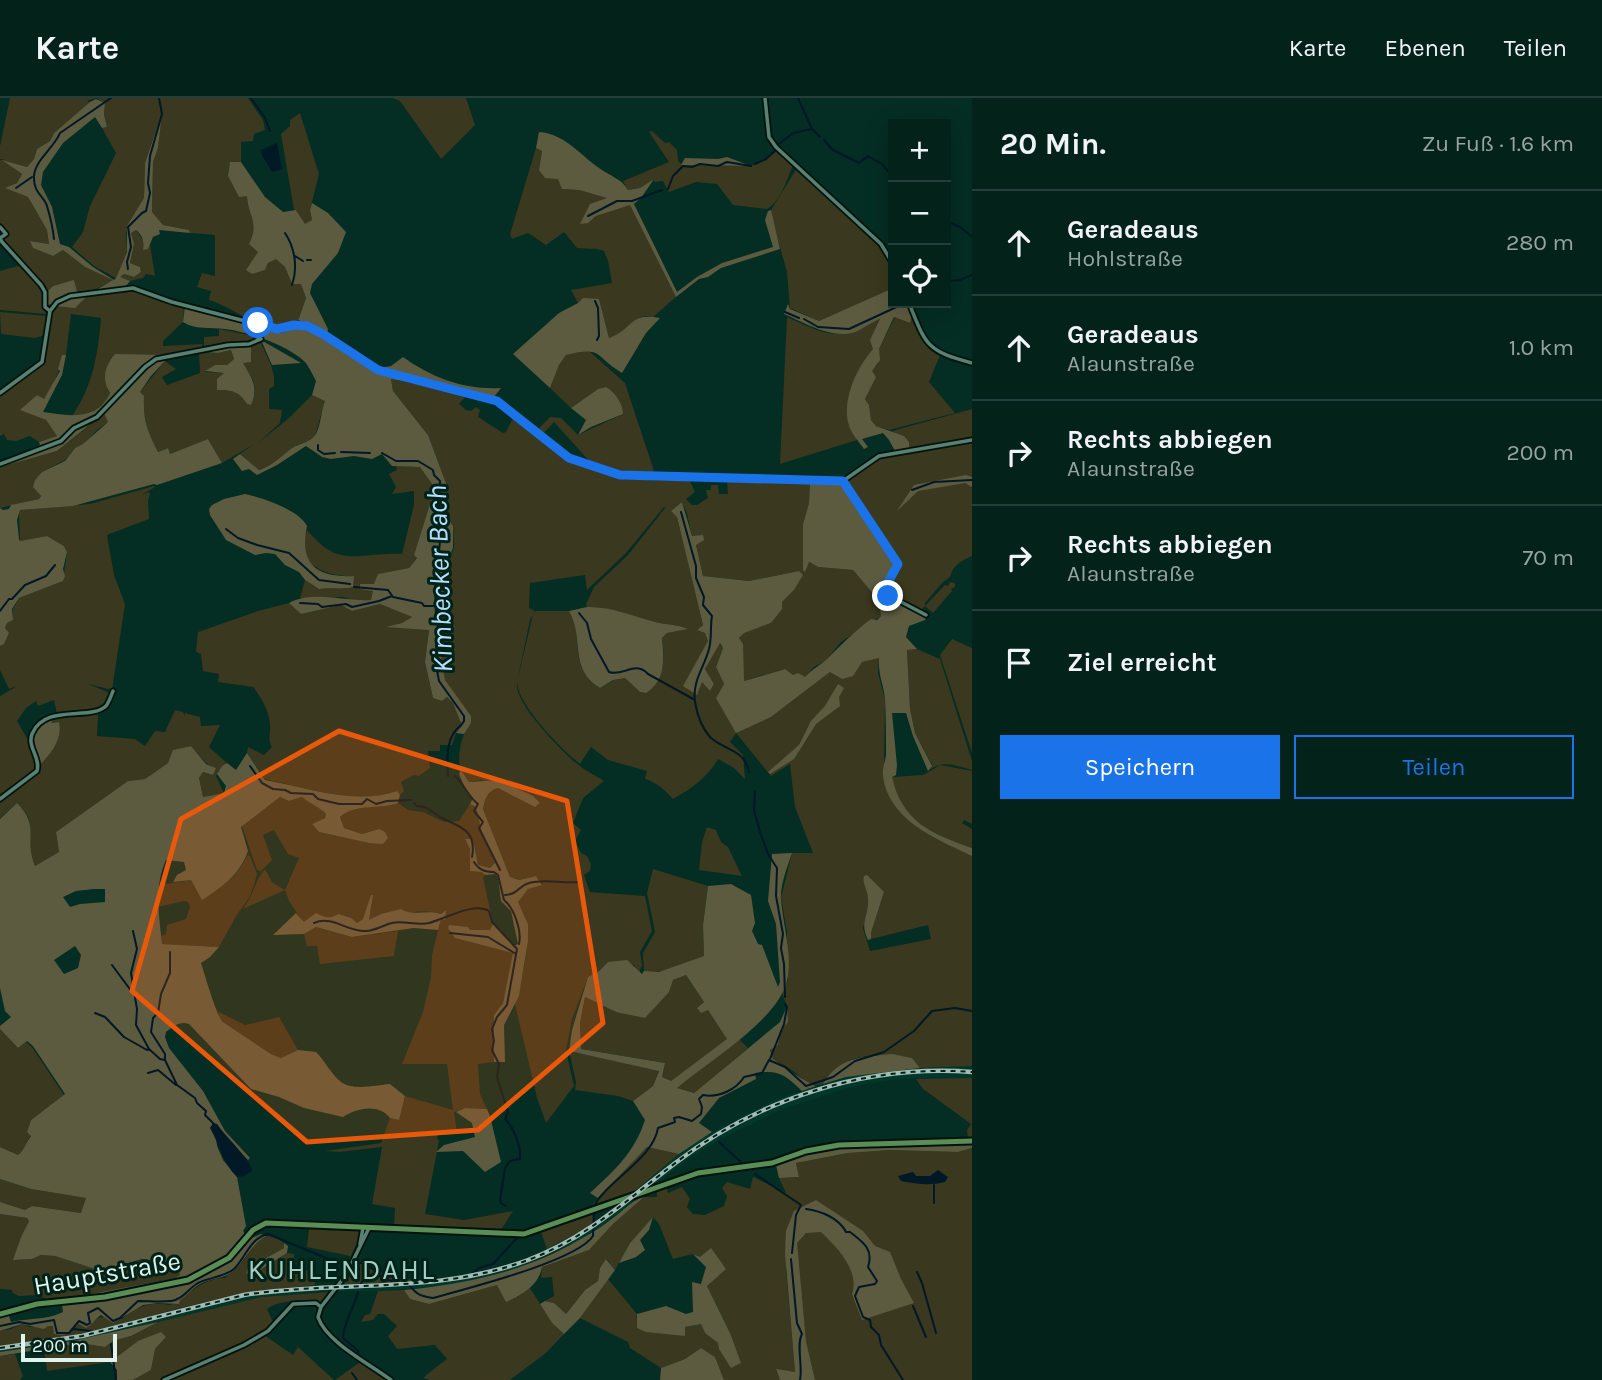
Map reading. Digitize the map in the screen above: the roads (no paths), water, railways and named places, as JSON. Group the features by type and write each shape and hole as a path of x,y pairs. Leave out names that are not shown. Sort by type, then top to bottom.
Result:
{"main road":[{"path":"366,1228 518,1235 694,1174 772,1163 806,1151 859,1143 972,1141"},
{"name":"Hauptstraße","path":"0,1314 37,1304 71,1302 174,1284 224,1262 258,1227 269,1223 366,1228"}],"street":[{"path":"765,98 769,137 776,147 881,244 888,256"},
{"path":"0,227 6,234 0,238 41,285 45,292 45,307 50,311"},
{"path":"0,393 42,362 50,311 57,302 70,296 134,288 172,302 277,329 294,325 307,326 378,370 497,401 569,458 625,476 843,481 880,456 972,440"},
{"path":"911,308 926,342 944,354 972,363"},
{"path":"0,464 61,441 74,428 97,417 156,359 228,345 249,344 261,339 248,321"},
{"path":"843,481 898,564 886,586 888,596 926,615"},
{"path":"0,799 37,771 38,765 30,741 34,730 40,724 57,715 100,709 108,704 113,691"},
{"path":"366,1228 348,1271 318,1315 323,1327 352,1354 391,1380"},
{"path":"164,1380 244,1345 268,1331 293,1304 316,1303 321,1307"}],"water":[{"path":"277,143 282,169 272,172 261,150"},
{"path":"213,1123 217,1124 243,1155 252,1171 237,1177 232,1171 210,1128"},
{"path":"938,1170 948,1177 945,1182 918,1184 901,1181 898,1176 913,1172 916,1176 930,1176"}],"waterway":[{"path":"54,239 46,203 35,186 35,170 60,133 111,98"},
{"path":"128,269 131,247 128,227 146,211 150,193 150,156 162,114 159,98"},
{"path":"251,98 265,118 270,131"},
{"path":"798,98 812,129 820,137"},
{"path":"779,144 793,133 812,129"},
{"path":"824,140 833,150 859,163 868,156 888,171"},
{"path":"755,164 776,150"},
{"path":"668,189 673,176 683,166 718,166 727,162 751,166"},
{"path":"16,188 32,177"},
{"path":"588,216 617,201 632,201 662,190"},
{"path":"951,223 972,237"},
{"path":"285,233 295,258 292,285"},
{"path":"295,256 303,261"},
{"path":"951,281 972,275"},
{"path":"595,301 598,308 597,340"},
{"path":"804,319 818,327 849,329 894,308"},
{"path":"785,312 799,318"},
{"path":"318,445 318,450 324,454 335,453"},
{"path":"341,452 370,453"},
{"name":"Kimbecker Bach","path":"382,453 396,461 418,461 433,470 440,481 440,542 435,588 438,620 436,665 439,681 464,716 464,721 453,735 449,746 448,776"},
{"path":"912,490 934,482 972,480"},
{"path":"681,512 696,566 696,578 704,597 703,605 712,616 709,649 695,688 697,711 710,737 738,754 747,764 749,772"},
{"path":"226,529 238,538 289,553 319,580 350,584"},
{"path":"0,611 25,585 46,576 55,565"},
{"path":"354,587 388,590 393,597 422,603 424,606 436,606"},
{"path":"300,603 318,604 322,607 346,604 352,607 392,596"},
{"path":"579,613 587,623 591,639 609,672 638,668 695,700"},
{"path":"250,766 262,783 273,789 313,794 318,799 339,804 362,804 367,799 376,804 411,800"},
{"name":"Kimbecker Bach","path":"455,776 478,804 474,811 483,822 479,828 500,870"},
{"path":"755,791 754,810 760,832 768,854 777,868 776,896 783,934 781,948 785,997"},
{"path":"414,803 466,831 472,841 472,857"},
{"name":"Kimbecker Bach","path":"474,862 482,870 498,875 504,900 516,920 519,944"},
{"path":"505,895 513,893 525,884 535,882 579,882"},
{"name":"Kimbecker Bach","path":"314,923 334,922 359,931 369,931 396,922 429,923 476,908 489,911 492,922 517,949 507,1005 497,1017 492,1029 492,1050 499,1064 497,1077 508,1112 505,1119 514,1132 520,1154 520,1159 510,1161 505,1168 500,1200 506,1206"},
{"path":"133,931 137,949 131,973 137,1009 136,1025 149,1049 165,1060 177,1085 195,1098 214,1124"},
{"path":"450,933 488,937 516,954"},
{"path":"165,1060 165,1054 151,1032 153,1018 158,1013 161,994 170,973 170,952"},
{"path":"112,965 132,992"},
{"path":"770,1059 784,1024 787,1007 785,1004"},
{"path":"594,1206 609,1187 648,1150 658,1128 675,1122 674,1118 692,1121 701,1114 699,1099 703,1095 720,1094 741,1082 744,1077 762,1073 769,1060 785,1067 806,1086 833,1077 855,1061 884,1052 914,1031 932,1011 955,1008 972,1011"},
{"path":"95,1013 105,1017 124,1037 149,1049"},
{"path":"148,1073 158,1070 176,1085"},
{"path":"719,1142 743,1164"},
{"path":"755,1174 801,1205 796,1215 792,1253"},
{"path":"934,1185 934,1203"},
{"path":"806,1209 834,1219 846,1232 850,1232 866,1246 870,1255 868,1267 877,1281 875,1284 859,1287 855,1296 863,1317 870,1320 871,1327 879,1335 881,1345 903,1380"},
{"path":"0,1326 54,1320 57,1333 69,1333 79,1321 87,1325 90,1323 88,1313 98,1308 113,1321 138,1301 175,1300 198,1283 234,1269 252,1244 268,1234 338,1263 361,1263 369,1266 382,1278 392,1281 399,1278 408,1283 415,1292 433,1298 519,1273 566,1255 593,1236 594,1212"},
{"path":"469,1276 479,1268 493,1264 517,1238"},
{"path":"791,1259 797,1323 802,1334 800,1380"},
{"path":"361,1284 369,1266"},
{"path":"917,1272 936,1333"},
{"path":"358,1292 343,1338 359,1355"},
{"path":"913,1306 926,1337"},
{"path":"73,1329 91,1331"},
{"path":"111,1344 116,1380"},
{"path":"352,1373 357,1380"}],"railway":[{"path":"0,1348 82,1336 244,1295 422,1282 493,1271 549,1251 587,1230 707,1141 777,1104 853,1080 932,1071 972,1072"}],"district":[{"name":"KUHLENDAHL","path":"342,1269"}]}
